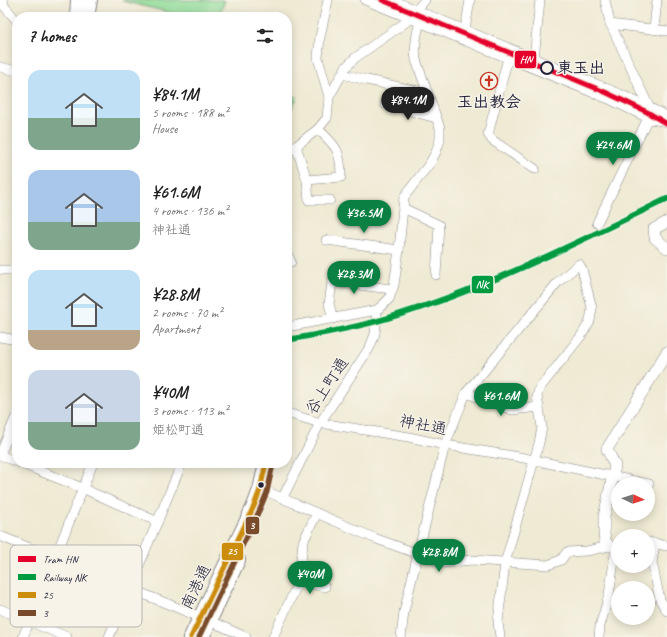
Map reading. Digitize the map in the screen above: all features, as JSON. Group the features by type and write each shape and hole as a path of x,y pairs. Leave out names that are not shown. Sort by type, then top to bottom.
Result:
{"main road":[{"path":"77,12 78,0"},
{"path":"88,12 90,0"},
{"name":"南港通","path":"202,637 205,619 254,506 260,490 265,468"},
{"name":"南港通","path":"191,637 205,619 262,510 274,468"}],"street":[{"path":"3,0 4,6 12,15"},
{"path":"292,149 318,129 327,118 329,97 318,58 320,37 328,0"},
{"path":"364,0 508,58 533,63 620,94 667,116"},
{"path":"392,0 465,30 648,118 667,122"},
{"path":"329,97 342,74 354,58 406,22 425,0"},
{"path":"464,40 470,0"},
{"path":"533,63 540,0"},
{"path":"605,0 610,24 649,107"},
{"path":"654,29 657,0"},
{"path":"292,326 376,312 388,299 392,289 399,250 404,198 436,152 440,140 440,128 416,60 414,49 415,38 420,22"},
{"path":"610,24 667,31"},
{"path":"508,58 488,134 492,140 536,169"},
{"path":"0,67 12,70"},
{"path":"342,74 428,93"},
{"path":"385,104 436,118"},
{"path":"597,223 648,118"},
{"path":"307,180 341,177 339,153 331,142 318,129"},
{"path":"296,146 307,180 309,200 330,200"},
{"path":"403,208 439,225 436,275"},
{"path":"667,222 654,229 655,238 667,248"},
{"path":"326,240 399,250"},
{"path":"401,637 404,612 445,445 466,393 558,282 579,264 582,269 592,308 590,321 581,336 539,389 538,396 542,427 505,563 498,622 500,637"},
{"path":"0,270 12,270"},
{"path":"333,318 329,304 332,282 392,289"},
{"name":"谷上町通","path":"283,497 320,423 370,347 375,334 376,312"},
{"path":"0,337 12,339"},
{"path":"613,477 615,466 607,449 667,352"},
{"path":"466,393 512,410 539,407"},
{"name":"神社通","path":"292,415 320,423 409,437 445,445 534,460 613,477"},
{"path":"12,426 0,455 12,460"},
{"path":"33,468 158,522"},
{"path":"60,545 91,468"},
{"path":"142,559 180,468"},
{"path":"611,486 604,517 605,540 611,545"},
{"path":"268,492 283,497 374,538 442,563 472,560 548,566 561,560 567,552 611,547"},
{"path":"273,637 300,581 303,542 317,513"},
{"path":"0,536 21,545"},
{"path":"655,544 667,546"},
{"path":"599,637 600,626 609,594 611,573"},
{"path":"654,573 660,600 667,611"},
{"path":"300,581 325,587"},
{"path":"142,594 246,637"},
{"path":"0,609 10,613"},
{"path":"23,637 28,627"},
{"path":"42,627 67,637"},
{"path":"109,637 113,627"}],"green space":[{"path":"122,1 225,1 220,12 167,12"},
{"path":"292,95 297,97 292,108"}],"tram line":[{"name":"HN","path":"382,0 605,92 647,112 667,124"}],"rail line":[{"name":"NK","path":"292,339 376,322 460,293 530,264 667,199"}],"transit line":[{"name":"25","path":"191,637 254,506 260,490 265,468"},
{"name":"3","path":"199,637 260,509 267,492 272,468"}],"place":[{"name":"東玉出","path":"547,68"},
{"name":"玉出教会","path":"489,81"}]}
